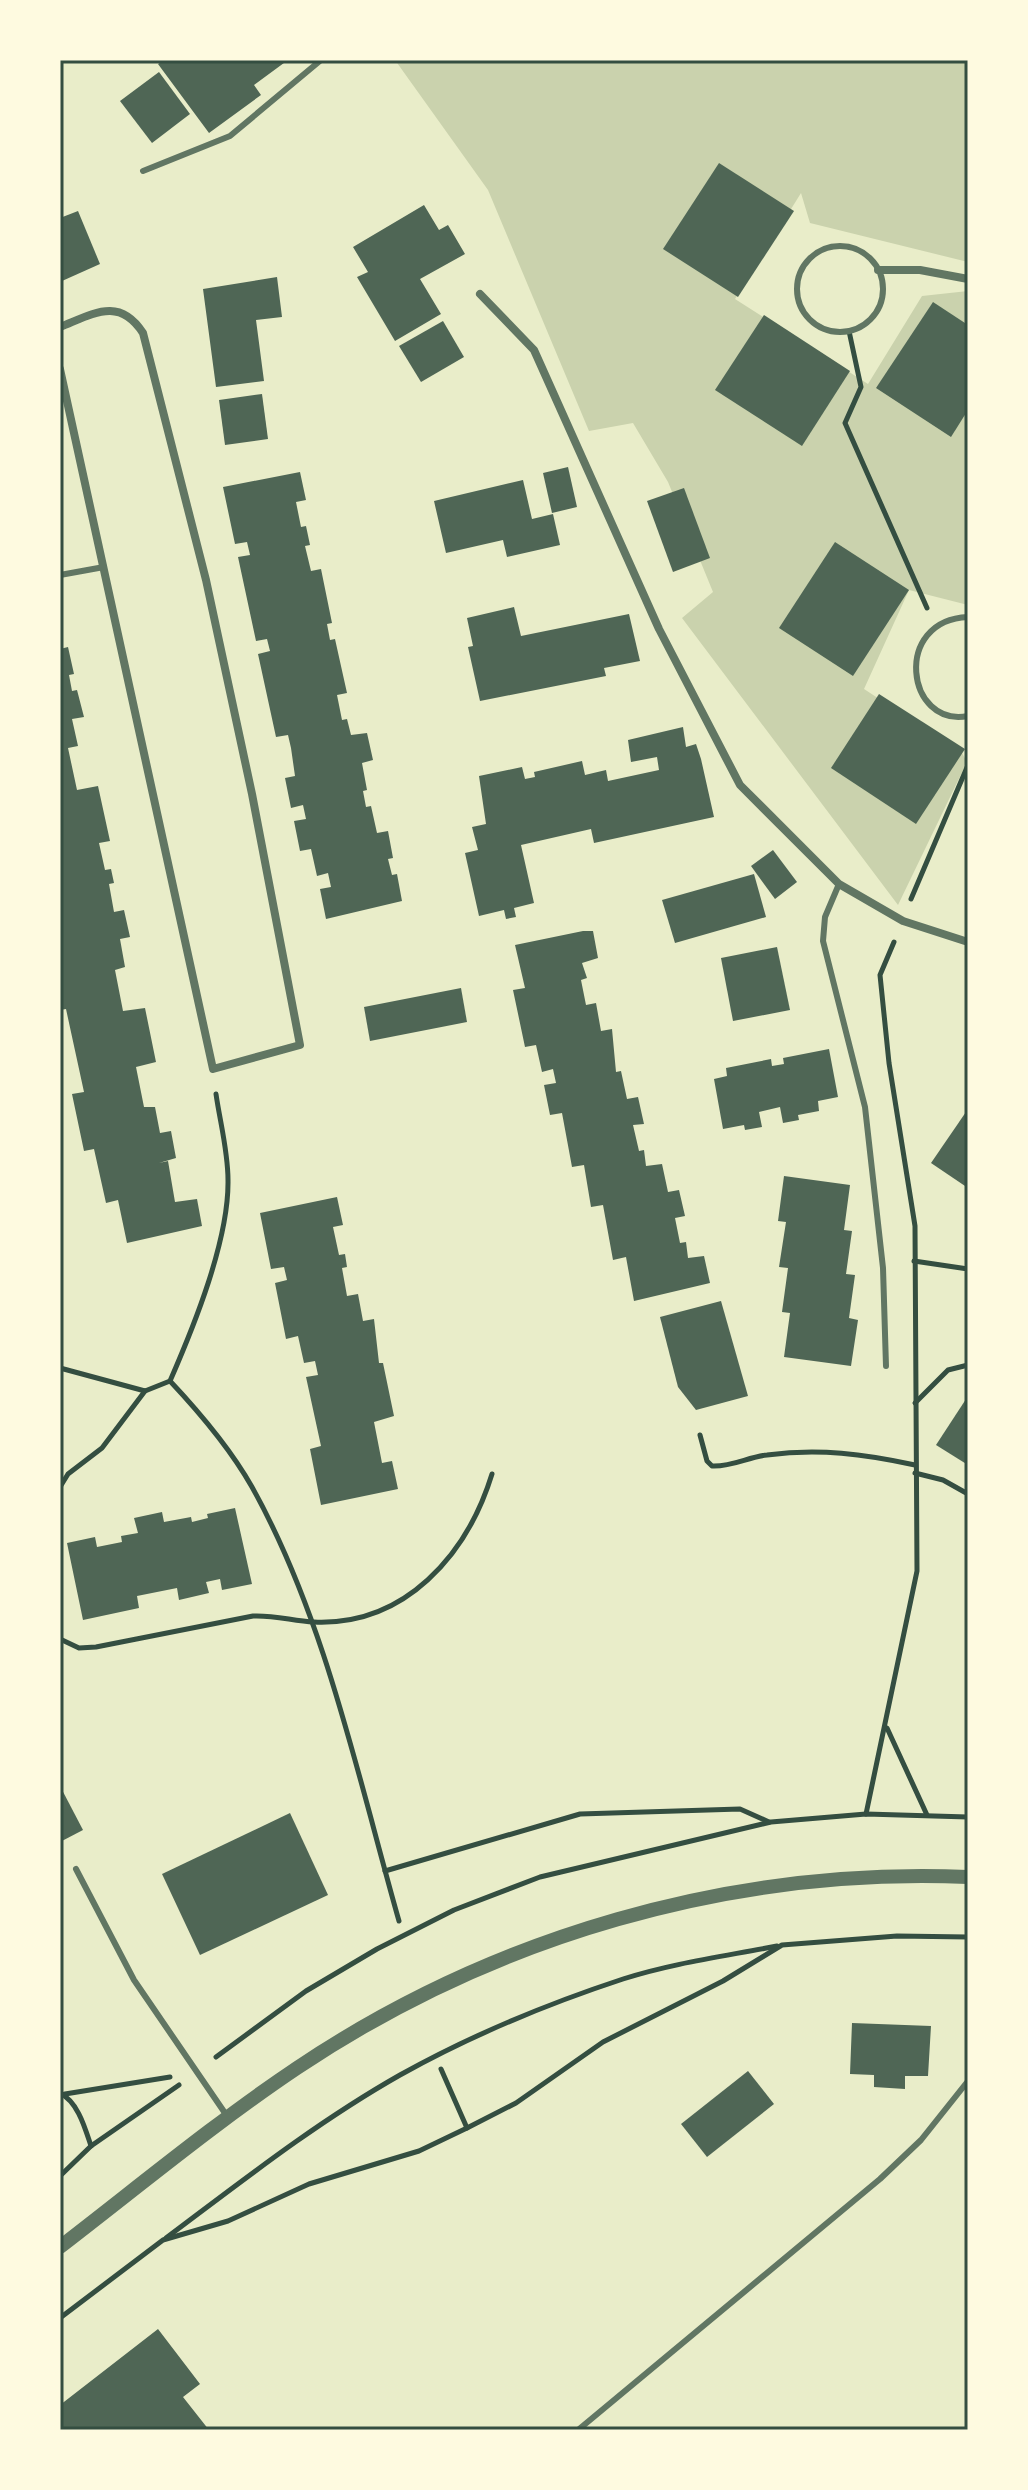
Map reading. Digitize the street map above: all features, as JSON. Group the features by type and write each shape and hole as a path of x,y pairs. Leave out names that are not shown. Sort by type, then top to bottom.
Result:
{"street":[{"path":"878,270 920,270 968,279"},
{"path":"480,294 534,350 659,629 740,785 839,884 903,921 968,942"},
{"path":"60,327 101,311 116,311 132,316 143,333 206,580 252,794 300,1045 213,1069 60,369"},
{"path":"60,2247 297,2068 369,2024 444,1984 522,1951 626,1916 761,1887 843,1878 968,1877"}],"lane":[{"path":"143,171 230,136 321,60"},
{"path":"844,246 870,258 882,283 879,308 861,327 849,331 834,332 808,319 800,306 798,277 815,254 844,246"},
{"path":"60,575 104,567"},
{"path":"968,617 951,618 935,626 917,655 918,687 934,707 960,718 968,716"},
{"path":"839,884 825,917 823,941 865,1107 883,1268 886,1366"},
{"path":"76,1869 134,1980 229,2119"},
{"path":"578,2430 880,2179 921,2140 968,2081"}],"path":[{"path":"849,331 861,387 845,423 935,626"},
{"path":"60,1487 68,1474 102,1448 145,1391 170,1381 196,1322 225,1214 227,1167 213,1069"},
{"path":"914,1261 968,1269"},
{"path":"914,1404 948,1370 968,1365"},
{"path":"60,1368 145,1391"},
{"path":"170,1381 222,1440 252,1486 312,1622 399,1921"},
{"path":"700,1435 707,1461 712,1466 725,1467 765,1455 852,1451 915,1465"},
{"path":"915,1473 943,1480 968,1494"},
{"path":"60,1639 79,1648 96,1647 253,1616 276,1615 312,1622 352,1619 389,1608 421,1588 463,1541 482,1508 492,1474"},
{"path":"887,1727 927,1815"},
{"path":"385,1871 580,1814 740,1809 771,1822"},
{"path":"60,2176 91,2146 306,1991 377,1949 454,1910 540,1877 771,1822 866,1814 968,1817"},
{"path":"60,2318 335,2116 401,2075 553,2004 626,1978 782,1945 897,1936 968,1937"},
{"path":"163,2240 228,2221 309,2184 419,2151 516,2103 603,2042 723,1981 782,1945"},
{"path":"441,2069 467,2128"},
{"path":"91,2146 81,2118 62,2094 195,2073"}],"green space":[{"path":"395,60 968,60 968,262 810,223 801,193 735,299 868,384 922,296 968,291 968,605 909,590 864,689 962,753 967,762 898,905 682,618 713,592 668,482 633,423 589,431 488,190"}],"building":[{"path":"164,60 288,60 254,85 261,95 209,133 158,64"},
{"path":"159,72 190,114 152,143 120,101"},
{"path":"719,163 794,211 738,297 663,249"},
{"path":"424,205 439,230 448,225 465,254 420,279 441,314 395,341 357,277 368,272 353,247"},
{"path":"78,211 100,264 62,281 60,218"},
{"path":"277,277 282,317 256,320 264,381 216,387 203,289"},
{"path":"933,302 968,325 968,410 951,437 876,388"},
{"path":"764,315 850,371 802,446 715,390"},
{"path":"443,321 464,357 421,382 399,346"},
{"path":"262,394 268,439 225,445 219,400"},
{"path":"568,467 577,507 552,513 543,473"},
{"path":"300,472 306,500 296,502 301,527 306,526 310,545 305,546 311,571 321,569 332,623 327,624 330,640 335,639 347,693 337,695 342,720 347,719 351,735 367,733 373,760 362,763 367,790 363,791 366,807 371,806 377,833 388,831 393,858 388,859 392,875 397,874 402,901 326,919 320,889 331,887 328,873 317,876 311,849 300,851 294,821 306,819 303,805 291,808 285,778 295,776 291,748 288,735 276,737 258,654 270,651 267,639 256,641 238,557 250,555 247,542 235,544 223,487"},
{"path":"523,480 532,519 553,514 560,545 507,557 503,540 446,553 434,501"},
{"path":"684,488 710,558 673,572 647,501"},
{"path":"835,542 909,590 853,676 779,628"},
{"path":"514,607 521,636 629,614 640,661 604,668 606,676 480,701 468,647 473,646 467,618"},
{"path":"68,647 74,674 69,675 72,691 77,690 84,717 72,719 78,746 68,748 77,790 98,786 110,841 99,843 105,870 111,869 114,883 109,884 114,912 124,910 130,937 120,939 125,967 115,970 123,1011 145,1008 156,1062 136,1067 144,1107 155,1107 160,1133 171,1131 176,1158 159,1163 168,1161 175,1202 197,1199 202,1226 127,1243 118,1200 106,1203 94,1149 84,1151 72,1094 84,1092 66,1009 60,1010 60,649"},
{"path":"879,694 965,749 916,824 831,768"},
{"path":"683,727 686,747 696,744 714,817 594,843 591,829 521,845 534,903 514,908 516,917 506,919 504,910 479,916 465,853 478,850 472,827 486,824 479,776 522,767 525,779 535,777 534,772 582,761 585,775 606,770 608,781 659,770 657,757 631,762 628,740"},
{"path":"773,850 797,882 775,899 751,866"},
{"path":"754,874 766,917 675,943 662,900"},
{"path":"593,931 598,958 582,963 587,978 581,980 586,1005 596,1003 601,1031 612,1029 616,1072 621,1071 627,1099 638,1097 644,1124 633,1125 639,1151 644,1150 646,1166 662,1164 668,1192 679,1190 685,1216 675,1218 680,1243 686,1242 688,1258 704,1256 710,1283 634,1301 626,1257 613,1260 603,1205 591,1207 584,1165 572,1167 562,1113 550,1115 544,1085 556,1083 553,1069 542,1072 536,1045 525,1047 513,990 525,988 515,945"},
{"path":"777,947 790,1010 733,1021 721,958"},
{"path":"461,988 467,1022 370,1041 364,1007"},
{"path":"829,1049 838,1097 818,1101 819,1111 798,1115 799,1120 783,1123 780,1107 759,1112 762,1127 745,1130 744,1125 723,1129 714,1079 727,1076 726,1068 771,1059 772,1066 784,1064 783,1058"},
{"path":"968,1109 968,1188 931,1163"},
{"path":"784,1176 850,1185 844,1230 852,1231 846,1274 855,1275 849,1318 858,1320 851,1366 784,1357 790,1313 782,1312 788,1268 779,1267 786,1222 778,1221"},
{"path":"337,1197 343,1225 333,1227 339,1255 345,1254 347,1267 342,1268 347,1296 358,1294 363,1321 374,1319 379,1363 383,1363 394,1416 374,1422 382,1463 392,1461 398,1489 321,1505 310,1449 321,1446 306,1377 318,1375 315,1361 304,1363 298,1336 286,1339 275,1283 287,1280 284,1267 271,1269 260,1213"},
{"path":"721,1301 748,1396 696,1410 678,1387 660,1317"},
{"path":"968,1396 968,1465 936,1445"},
{"path":"235,1508 252,1584 222,1590 220,1579 206,1582 209,1593 179,1600 177,1588 137,1596 139,1608 83,1620 67,1543 95,1537 97,1547 122,1542 121,1536 138,1533 134,1518 162,1512 164,1522 191,1517 192,1522 208,1518 207,1514"},
{"path":"60,1786 83,1830 60,1842"},
{"path":"290,1813 328,1895 200,1955 162,1874"},
{"path":"852,2023 931,2026 928,2076 905,2076 905,2089 874,2087 874,2075 850,2074"},
{"path":"748,2071 774,2104 707,2157 681,2124"},
{"path":"158,2329 200,2384 183,2397 209,2430 60,2430 60,2405"}]}
